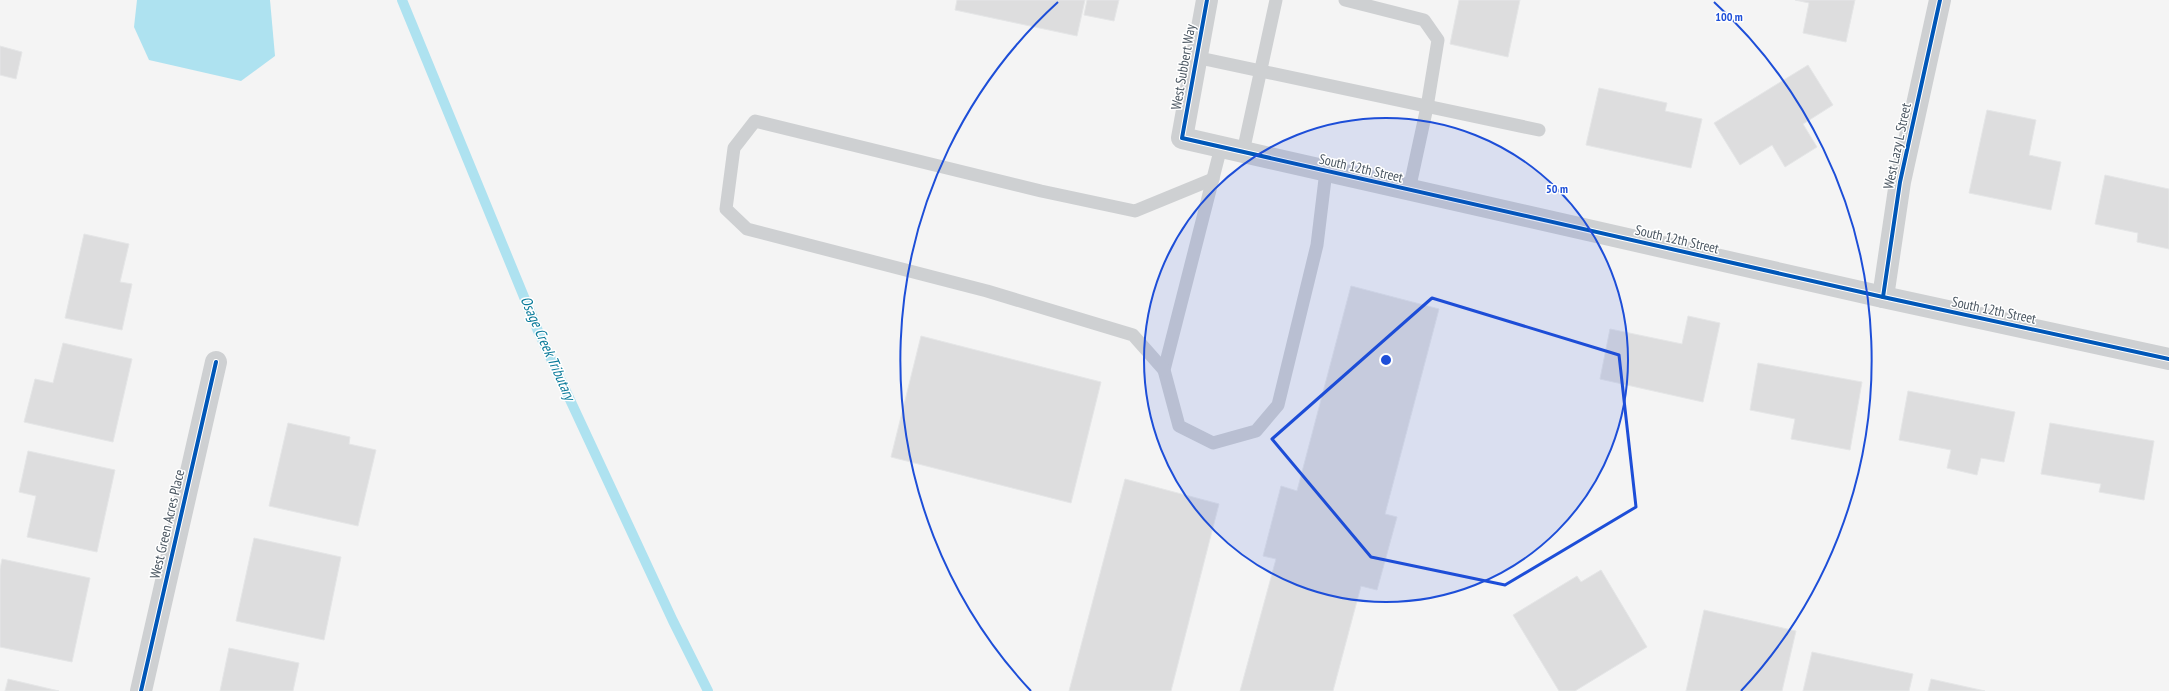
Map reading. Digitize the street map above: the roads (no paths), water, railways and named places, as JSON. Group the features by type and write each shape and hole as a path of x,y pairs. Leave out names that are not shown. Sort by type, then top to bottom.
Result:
{"street":[{"name":"West Subbert Way","path":"1182,138 1195,57 1207,0"},
{"name":"West Lazy L Street","path":"1883,297 1900,182 1940,0"},
{"name":"South 12th Street","path":"1182,138 1883,297 2169,359"},
{"name":"West Green Acres Place","path":"141,691 216,362"}],"lane":[{"path":"1243,152 1276,0"},
{"path":"1345,0 1424,20 1438,40 1427,107 1409,190"},
{"path":"1195,57 1539,130"},
{"path":"1213,179 1135,211 754,121 734,148 726,209 747,229 987,291 1133,335 1164,370 1179,426 1213,443 1256,430 1278,405 1317,245 1326,171"},
{"path":"1164,370 1221,147"}],"water":[{"path":"137,0 270,0 275,56 241,81 149,60 134,27"}],"waterway":[{"name":"Osage Creek Tributary","path":"402,0 538,331 673,621 708,691"}]}
